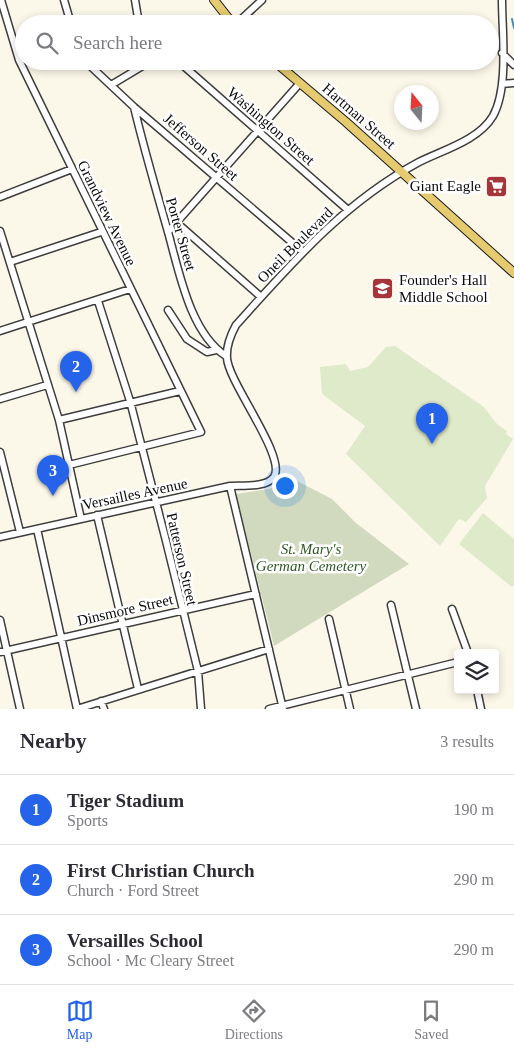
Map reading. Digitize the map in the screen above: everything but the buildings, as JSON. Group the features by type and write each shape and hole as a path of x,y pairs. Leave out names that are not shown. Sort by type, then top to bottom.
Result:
{"main road":[{"path":"214,0 225,15"},
{"name":"Hartman Street","path":"284,70 514,273"}],"street":[{"name":"Grandview Avenue","path":"1,0 15,49"},
{"path":"64,0 68,15"},
{"path":"135,0 138,15"},
{"name":"Oneil Boulevard","path":"226,356 228,340 236,325 302,251 348,210 403,173 483,128 497,108 502,84 502,0"},
{"path":"245,15 260,1"},
{"path":"502,53 514,65"},
{"name":"Grandview Avenue","path":"23,70 200,432 142,448"},
{"name":"Jefferson Street","path":"94,70 134,107 302,251"},
{"path":"111,86 137,70"},
{"name":"Washington Street","path":"188,70 348,210"},
{"path":"502,84 514,83"},
{"path":"168,232 300,84"},
{"name":"Porter Street","path":"134,107 146,158 187,299 216,350 226,356"},
{"path":"0,198 72,169"},
{"path":"176,223 261,297"},
{"path":"0,231 59,420 81,519"},
{"path":"10,262 101,232"},
{"path":"0,331 130,289"},
{"name":"Patterson Street","path":"98,300 130,401 142,448 181,610 198,671 201,709"},
{"path":"168,310 187,339 207,352 216,350"},
{"name":"Versailles Avenue","path":"0,537 230,486 264,483 274,477 276,470 274,461 256,416 231,373 226,356"},
{"path":"0,399 47,385"},
{"path":"59,420 130,401 180,391"},
{"path":"69,465 142,448"},
{"path":"0,452 20,532"},
{"path":"230,486 283,707"},
{"path":"97,515 138,689"},
{"path":"37,529 77,709 269,648"},
{"name":"Dinsmore Street","path":"3,651 256,594"},
{"path":"391,605 416,709"},
{"path":"452,609 467,649"},
{"path":"329,619 350,709"},
{"path":"0,620 3,651 20,709"},
{"path":"270,709 454,663"},
{"path":"478,694 481,709"},
{"path":"101,701 104,709"}],"green space":[{"path":"395,346 484,407 497,424 507,431 506,434 513,439 485,486 487,498 466,522 459,519 440,546 346,454 365,426 322,394 320,367 346,364 350,371 368,367 386,347"},
{"name":"St. Mary's German Cemetery","path":"295,480 332,499 356,523 409,564 274,646 236,494 269,489"},
{"path":"483,513 514,539 514,585 512,587 459,544"}],"waterway":[{"path":"512,19 514,28"}],"place":[{"name":"Giant Eagle","path":"497,186"},
{"name":"Founder's Hall Middle School","path":"383,289"},
{"name":"First Christian Church","path":"76,392"},
{"name":"Tiger Stadium","path":"432,444"},
{"name":"Versailles School","path":"53,496"}]}
